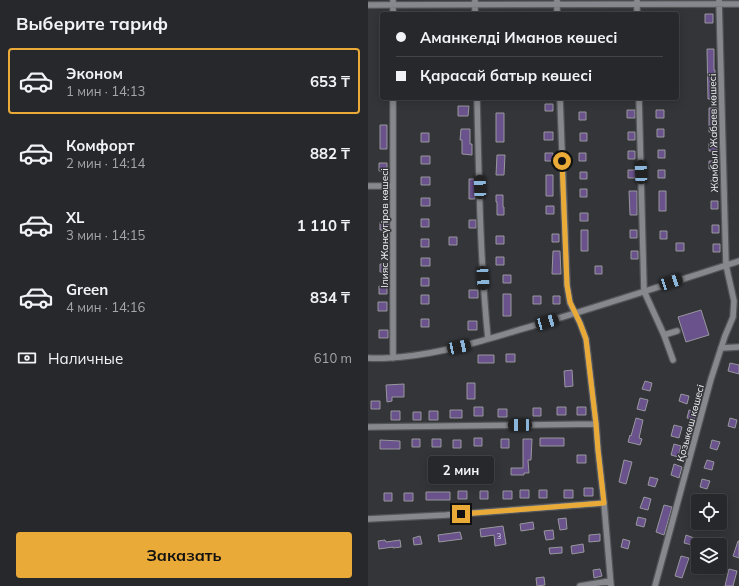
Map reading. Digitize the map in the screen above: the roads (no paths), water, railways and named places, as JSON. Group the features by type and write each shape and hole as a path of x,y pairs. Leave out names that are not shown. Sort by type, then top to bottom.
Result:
{"street":[{"path":"556,2 557,12"},
{"path":"368,5 393,3 556,2 719,2 739,4"},
{"name":"Жамбыл Жабаев көшесі","path":"719,2 726,265"},
{"name":"Ілияс Жансүгіров көшесі","path":"392,358 393,100"},
{"path":"477,100 481,232 488,339"},
{"path":"560,100 567,285 570,302 586,339 604,503 610,584 580,586"},
{"path":"639,100 644,291 664,335 673,360"},
{"path":"368,186 393,186"},
{"path":"368,358 378,359 418,355 473,344 576,314 739,261"},
{"name":"Қозыкөш көшесі","path":"655,586 724,336 733,317 734,301 726,265"},
{"path":"664,335 677,331"},
{"path":"721,348 739,347"},
{"path":"368,427 596,424"},
{"path":"368,519 446,515 604,503"}]}
